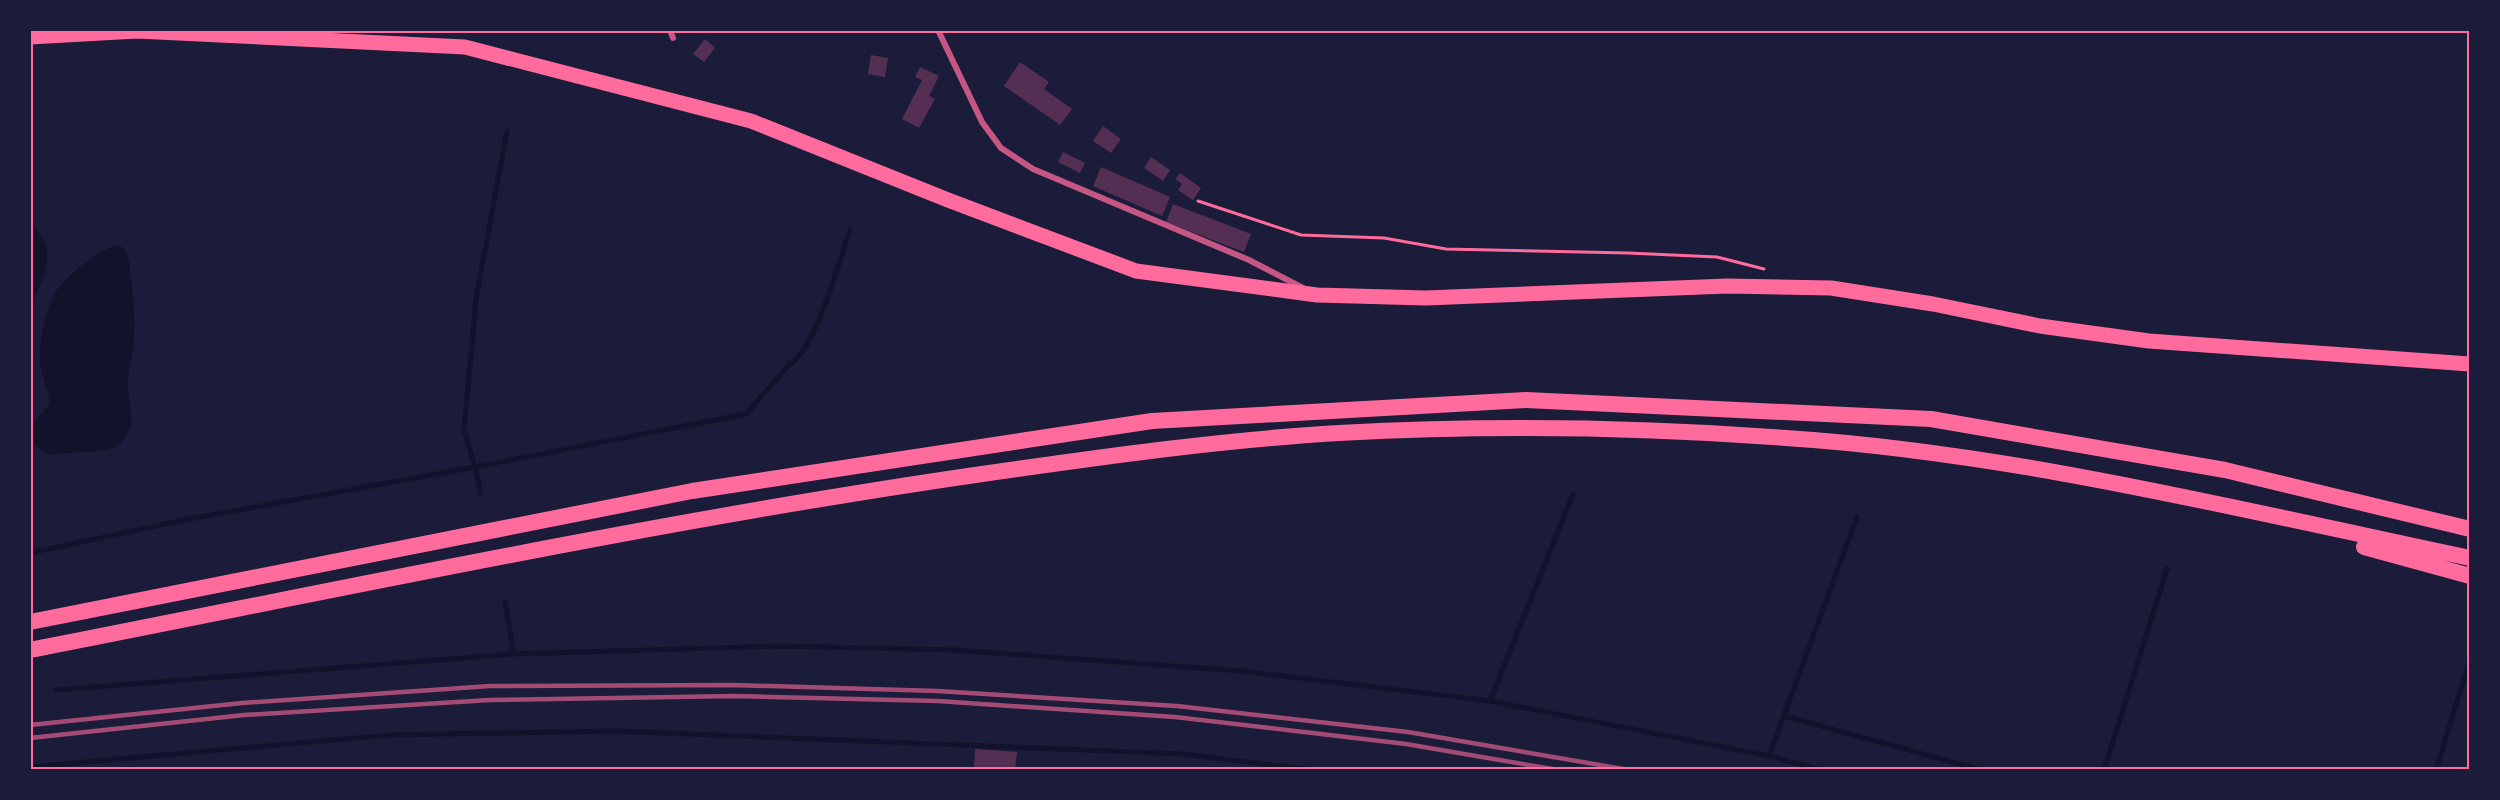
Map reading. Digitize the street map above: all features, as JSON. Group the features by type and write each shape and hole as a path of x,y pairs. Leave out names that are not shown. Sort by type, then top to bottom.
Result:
{"highway":[{"path":"30,622 692,491 1152,421 1526,400 1930,419 2225,470 2470,516"},
{"path":"30,650 658,527 844,494 1123,454 1224,442 1340,433 1466,429 1616,430 1789,438 1929,452 2139,488 2470,558"},
{"path":"2225,470 2470,529"},
{"path":"2139,488 2470,576"}],"main road":[{"path":"30,38 137,30 465,47 751,121 948,200 1136,271 1317,295 1426,298 1727,286 1831,288 1933,304 2040,326 2149,341 2470,364"}],"street":[{"path":"670,30 674,38"},
{"path":"938,30 981,123 1001,148 1034,170 1249,260 1317,295"}],"path":[{"path":"1198,201 1301,235 1384,238 1446,249 1628,252 1717,257 1768,270"}],"shaded area":[{"path":"30,224 45,243 47,263 30,306"},
{"path":"119,245 126,251 129,261 134,317 134,341 128,381 131,414 129,431 125,439 111,449 49,455 33,442 31,431 33,425 50,404 42,374 40,347 44,322 52,298 68,277 84,263 103,251"}],"building":[{"path":"705,39 715,48 704,62 693,54"},
{"path":"871,55 888,58 885,77 868,74"},
{"path":"1020,62 1049,82 1044,89 1072,109 1060,125 1004,86"},
{"path":"920,67 939,76 929,96 935,99 919,128 902,119 922,80 915,77"},
{"path":"1103,126 1121,139 1111,153 1093,141"},
{"path":"1063,152 1085,163 1080,173 1058,162"},
{"path":"1151,157 1170,170 1163,181 1144,168"},
{"path":"1101,167 1170,197 1162,216 1093,186"},
{"path":"1180,173 1201,188 1193,200 1178,190 1182,184 1175,179"},
{"path":"1173,204 1251,234 1244,252 1166,222"},
{"path":"975,749 1017,752 1015,770 974,770"}],"waterway":[{"path":"507,131 476,299 464,430 475,467 746,414 800,355 809,341 826,303 850,230"},
{"path":"30,553 179,521 475,467 481,494"},
{"path":"1490,701 1573,494"},
{"path":"1769,756 1857,517"},
{"path":"2104,770 2167,569"},
{"path":"505,602 514,654"},
{"path":"56,690 514,654 781,646 954,650 1241,671 1490,701 1769,756 1821,770"},
{"path":"2436,770 2470,659"},
{"path":"1784,716 1982,770"},
{"path":"30,767 389,735 614,731 1183,754 1313,770"}],"railway":[{"path":"30,725 242,703 490,686 733,685 937,691 1177,706 1408,732 1629,770"},
{"path":"30,738 244,715 490,700 735,696 938,701 1175,717 1406,744 1558,770"}]}
